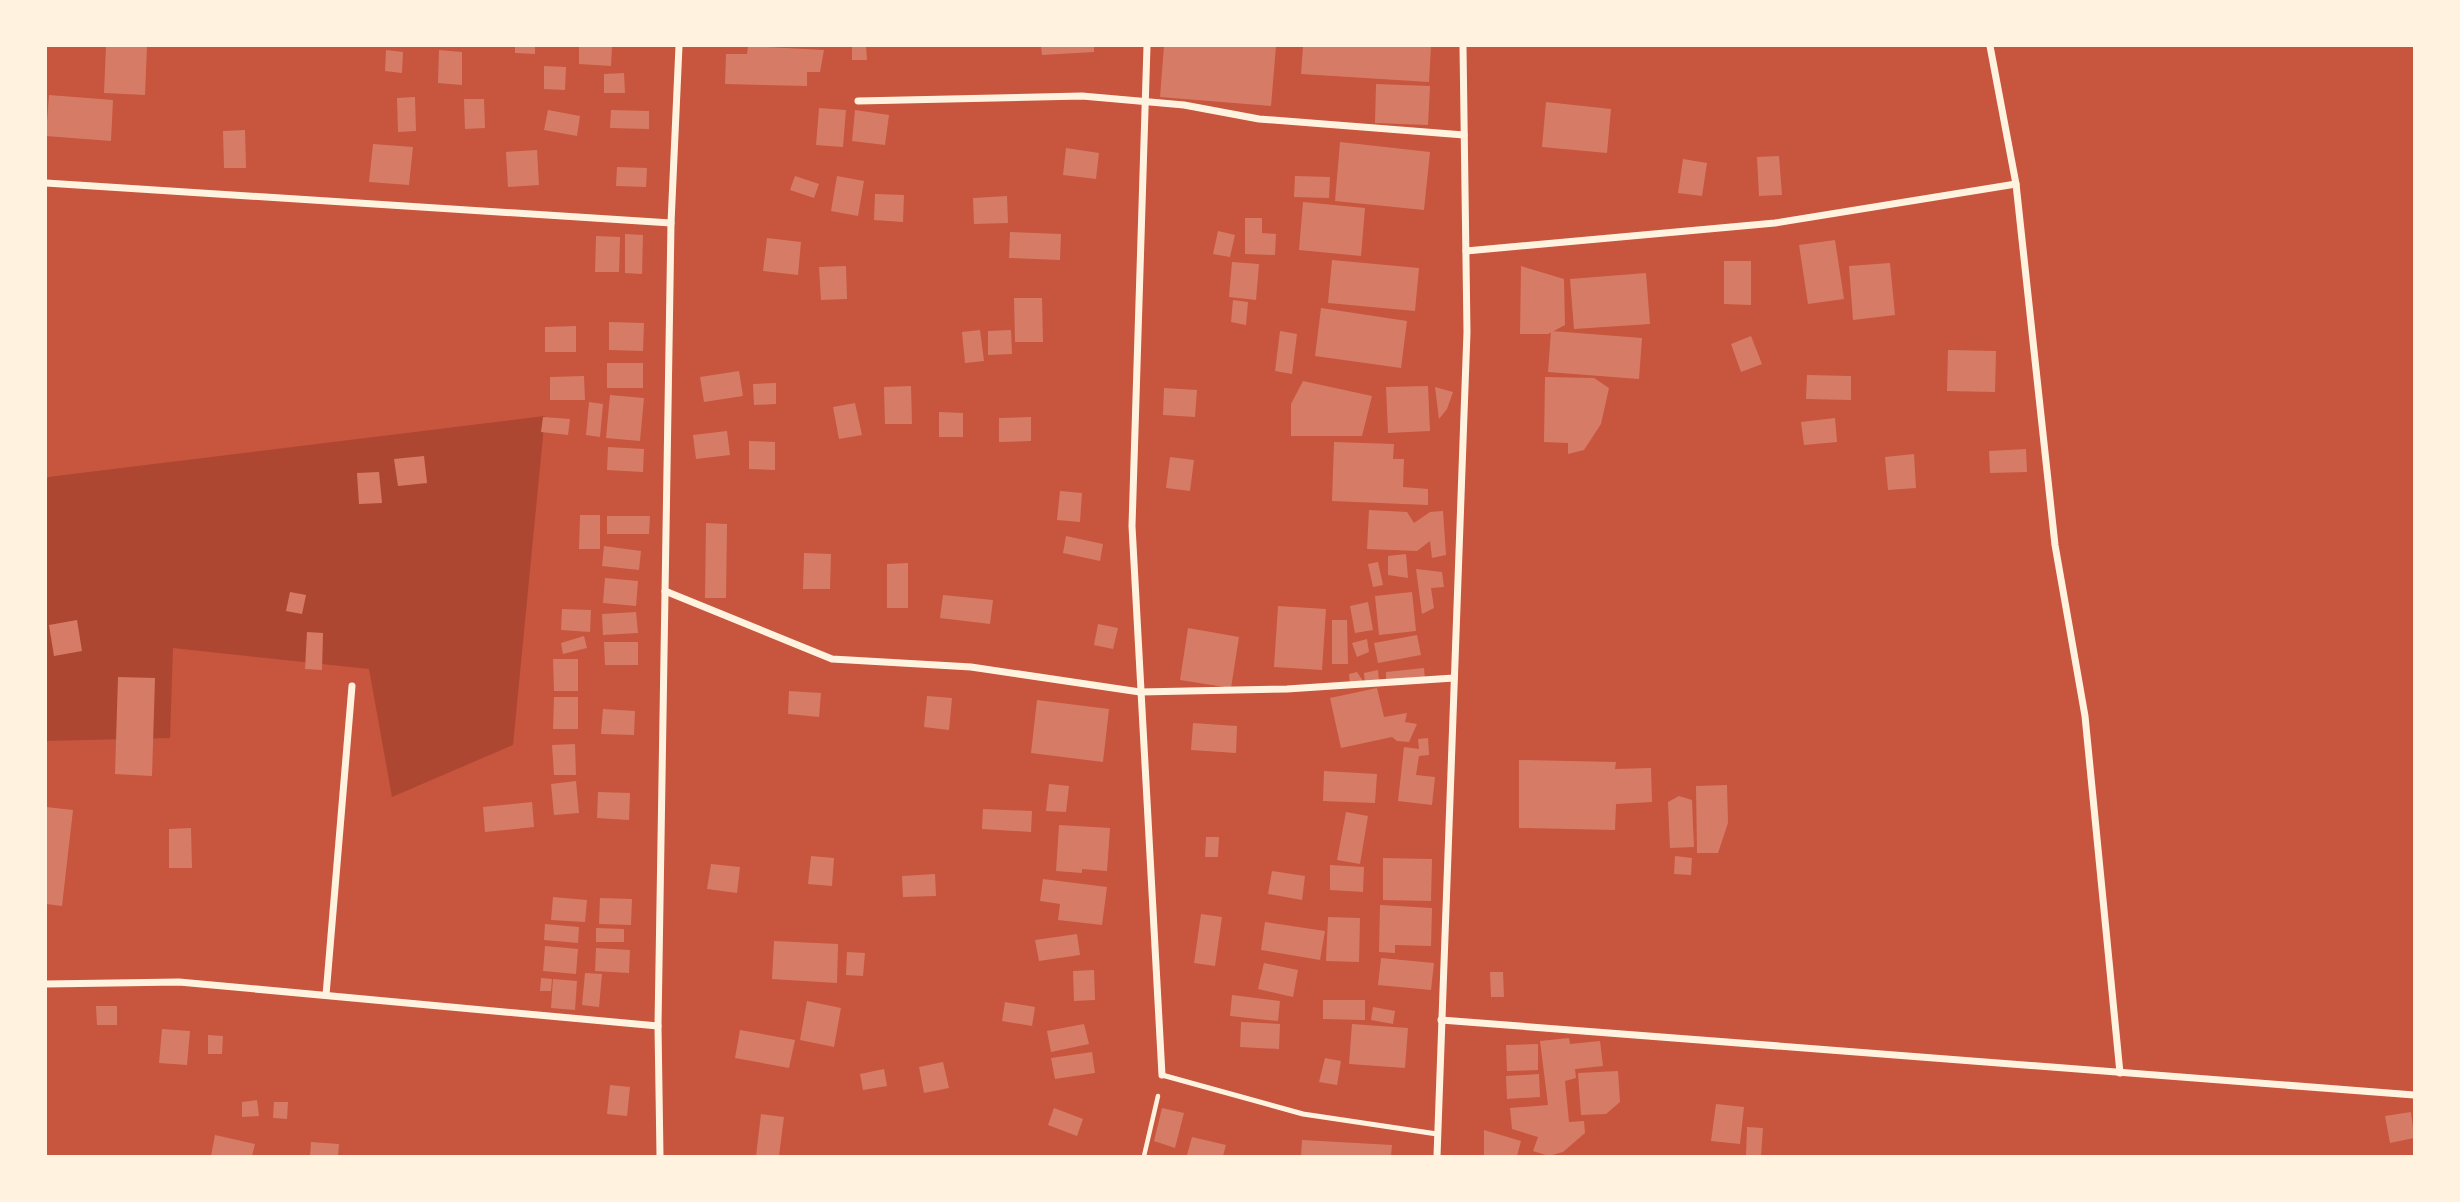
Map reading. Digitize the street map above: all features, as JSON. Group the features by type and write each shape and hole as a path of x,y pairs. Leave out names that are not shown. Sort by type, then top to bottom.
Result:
{"street":[{"path":"660,1157 658,1026 671,223 679,46"},
{"path":"1147,46 1132,526 1162,1074"},
{"path":"1437,1157 1467,332 1463,46"},
{"path":"1990,46 2016,184 2055,545 2085,716 2120,1073"},
{"path":"858,101 1082,96 1184,105 1259,119 1464,135"},
{"path":"46,183 671,223"},
{"path":"1466,251 1775,223 2016,184"},
{"path":"665,591 832,659 971,667 1140,692 1287,689 1454,678"},
{"path":"326,995 352,686"},
{"path":"46,984 179,982 658,1026"},
{"path":"1441,1020 2414,1095"}],"lane":[{"path":"1162,1074 1303,1114 1437,1134"}],"path":[{"path":"1144,1157 1162,1074"}],"shaded area":[{"path":"545,416 513,745 392,797 369,669 173,648 170,738 46,741 48,477"}],"building":[{"path":"106,46 147,46 145,95 104,93"},
{"path":"515,46 535,46 535,54 515,53"},
{"path":"579,46 612,46 611,66 579,64"},
{"path":"748,46 824,50 820,72 807,72 807,86 725,84 726,54 747,54"},
{"path":"852,46 866,46 867,60 852,60"},
{"path":"1041,46 1094,46 1094,52 1042,55"},
{"path":"1164,46 1276,46 1271,106 1160,97"},
{"path":"1303,46 1431,46 1429,82 1301,74"},
{"path":"386,50 403,52 402,73 385,71"},
{"path":"439,50 462,52 462,85 438,83"},
{"path":"544,66 566,67 565,90 544,89"},
{"path":"624,73 625,93 604,93 604,74"},
{"path":"1376,84 1430,86 1428,125 1375,123"},
{"path":"49,95 113,100 111,141 46,136"},
{"path":"415,97 416,131 398,132 397,98"},
{"path":"464,99 484,99 485,128 465,129"},
{"path":"1546,102 1611,109 1607,153 1542,147"},
{"path":"819,108 846,110 843,147 816,145"},
{"path":"548,110 580,116 577,136 544,130"},
{"path":"611,110 649,111 649,129 610,128"},
{"path":"855,110 889,115 885,145 852,141"},
{"path":"245,130 246,168 224,168 223,131"},
{"path":"1340,142 1430,152 1424,210 1335,201"},
{"path":"373,144 413,147 409,185 369,182"},
{"path":"1066,148 1099,153 1096,179 1063,175"},
{"path":"537,150 539,185 508,187 506,152"},
{"path":"1779,156 1782,195 1759,196 1757,157"},
{"path":"1683,159 1707,163 1702,196 1678,193"},
{"path":"617,167 647,168 646,187 616,186"},
{"path":"795,176 819,184 814,198 790,190"},
{"path":"837,176 864,181 858,216 831,211"},
{"path":"1295,176 1330,177 1329,198 1294,197"},
{"path":"875,194 904,195 903,222 874,220"},
{"path":"1007,196 1008,223 974,224 973,198"},
{"path":"1303,202 1365,208 1361,256 1299,250"},
{"path":"1245,218 1262,218 1262,233 1276,234 1275,255 1245,254"},
{"path":"1218,231 1235,235 1230,257 1213,254"},
{"path":"1010,232 1061,234 1060,260 1009,258"},
{"path":"625,234 643,235 642,274 625,273"},
{"path":"596,236 620,237 619,272 595,272"},
{"path":"767,238 801,242 798,275 763,271"},
{"path":"1835,240 1844,299 1808,304 1799,245"},
{"path":"1332,260 1419,268 1415,311 1328,303"},
{"path":"1724,261 1751,261 1751,305 1724,304"},
{"path":"1232,262 1259,264 1256,300 1229,297"},
{"path":"1890,263 1895,315 1853,320 1849,266"},
{"path":"846,266 847,299 821,300 819,267"},
{"path":"1521,266 1564,279 1565,325 1548,334 1520,334"},
{"path":"1646,273 1650,324 1574,329 1570,279"},
{"path":"1014,298 1042,298 1043,342 1015,342"},
{"path":"1233,300 1248,302 1246,325 1231,322"},
{"path":"1321,308 1407,321 1401,368 1315,356"},
{"path":"609,322 644,323 643,351 609,350"},
{"path":"576,326 576,352 545,352 545,327"},
{"path":"980,330 984,361 965,363 962,332"},
{"path":"1011,330 1012,354 988,355 988,331"},
{"path":"1280,331 1297,334 1292,374 1275,371"},
{"path":"1551,331 1642,338 1639,379 1548,372"},
{"path":"1751,336 1762,364 1741,372 1731,344"},
{"path":"1948,350 1996,351 1995,392 1947,391"},
{"path":"607,363 643,363 643,388 607,388"},
{"path":"739,371 743,396 704,402 700,377"},
{"path":"1807,375 1851,376 1851,400 1806,399"},
{"path":"584,376 585,400 550,400 550,377"},
{"path":"1545,377 1594,378 1609,388 1601,424 1584,450 1568,454 1568,443 1544,442"},
{"path":"1303,381 1372,396 1362,436 1291,436 1291,404"},
{"path":"776,383 776,404 754,405 753,384"},
{"path":"911,386 912,424 885,424 884,387"},
{"path":"1428,386 1430,431 1388,433 1386,387"},
{"path":"1435,387 1453,392 1447,409 1439,419"},
{"path":"1164,388 1197,390 1195,417 1163,415"},
{"path":"610,395 644,398 640,441 606,438"},
{"path":"589,402 603,404 600,437 586,435"},
{"path":"855,403 862,435 839,439 833,407"},
{"path":"939,412 963,413 963,437 939,437"},
{"path":"543,417 570,419 568,435 541,432"},
{"path":"1031,417 1031,441 999,442 999,418"},
{"path":"1835,418 1837,442 1804,445 1801,422"},
{"path":"727,431 730,455 696,459 693,435"},
{"path":"749,441 775,442 775,470 749,469"},
{"path":"1334,442 1394,444 1393,459 1404,459 1403,487 1428,489 1428,505 1332,501"},
{"path":"608,447 644,449 643,472 607,470"},
{"path":"2026,449 2027,472 1990,473 1989,451"},
{"path":"1914,454 1916,488 1888,490 1885,457"},
{"path":"424,456 427,483 398,486 394,459"},
{"path":"1170,457 1194,460 1190,491 1166,488"},
{"path":"379,472 382,503 359,504 357,473"},
{"path":"1060,491 1082,493 1080,522 1057,520"},
{"path":"1369,510 1407,512 1414,523 1430,512 1443,511 1446,555 1432,558 1430,541 1417,551 1367,549"},
{"path":"580,515 600,515 600,549 579,549"},
{"path":"607,516 650,516 649,534 607,534"},
{"path":"706,523 727,524 726,598 705,598"},
{"path":"1066,536 1103,544 1100,561 1063,553"},
{"path":"604,546 641,551 639,570 602,566"},
{"path":"804,553 831,554 830,589 803,589"},
{"path":"1406,554 1408,578 1388,575 1388,556"},
{"path":"1378,562 1383,585 1373,587 1368,564"},
{"path":"908,563 908,608 887,608 887,564"},
{"path":"1416,569 1442,572 1444,587 1431,588 1434,608 1422,614"},
{"path":"605,578 638,581 636,606 603,603"},
{"path":"290,592 306,595 302,614 286,611"},
{"path":"1412,592 1416,631 1379,635 1375,596"},
{"path":"943,595 993,600 990,624 940,618"},
{"path":"1368,602 1373,630 1355,633 1350,606"},
{"path":"1278,606 1326,609 1322,670 1274,667"},
{"path":"562,609 591,610 590,632 561,630"},
{"path":"636,612 638,633 603,635 602,614"},
{"path":"77,620 82,651 54,656 49,625"},
{"path":"1332,620 1347,620 1348,664 1332,664"},
{"path":"1098,624 1118,628 1113,649 1094,645"},
{"path":"1188,628 1239,637 1231,688 1180,680"},
{"path":"307,632 323,633 322,670 305,669"},
{"path":"1417,635 1421,655 1378,663 1374,643"},
{"path":"584,636 587,648 563,654 561,643"},
{"path":"1367,639 1369,652 1357,657 1352,643"},
{"path":"604,642 638,642 638,665 605,665"},
{"path":"553,659 578,659 578,691 554,691"},
{"path":"1424,668 1425,680 1386,683 1386,672"},
{"path":"1378,670 1379,683 1365,684 1364,673"},
{"path":"1357,672 1365,684 1350,685 1349,674"},
{"path":"118,677 155,678 152,776 115,774"},
{"path":"1377,688 1384,717 1407,713 1405,722 1417,724 1409,742 1397,741 1392,737 1341,748 1330,698"},
{"path":"789,691 821,693 819,717 788,714"},
{"path":"927,696 952,698 949,730 924,727"},
{"path":"554,697 578,697 578,729 553,729"},
{"path":"1037,700 1109,709 1103,762 1031,753"},
{"path":"603,709 635,711 634,735 601,734"},
{"path":"1193,723 1237,726 1236,753 1191,750"},
{"path":"1428,738 1429,755 1419,756 1416,775 1435,777 1432,805 1398,801 1404,747 1419,749 1418,739"},
{"path":"575,744 576,775 554,775 552,745"},
{"path":"1519,760 1616,762 1615,769 1651,768 1652,802 1616,804 1615,830 1519,828"},
{"path":"1324,771 1377,774 1375,803 1323,801"},
{"path":"576,781 579,813 554,815 551,784"},
{"path":"1049,784 1069,786 1066,812 1046,811"},
{"path":"1727,785 1728,823 1718,853 1697,853 1696,786"},
{"path":"598,792 630,793 629,820 597,818"},
{"path":"1679,796 1692,800 1694,847 1670,848 1668,802"},
{"path":"532,802 534,827 485,832 483,807"},
{"path":"46,807 73,810 62,906 46,904"},
{"path":"983,809 1032,811 1031,832 982,829"},
{"path":"1346,812 1368,816 1360,864 1337,860"},
{"path":"1059,825 1110,828 1107,871 1056,871"},
{"path":"191,828 192,868 169,868 169,829"},
{"path":"1206,837 1219,837 1218,857 1205,857"},
{"path":"811,856 834,858 832,886 808,884"},
{"path":"1675,856 1692,858 1691,875 1674,874"},
{"path":"1383,858 1432,859 1431,901 1383,900"},
{"path":"711,864 740,867 737,893 707,889"},
{"path":"1330,865 1364,867 1363,892 1330,890"},
{"path":"1272,871 1305,876 1302,900 1268,894"},
{"path":"935,874 936,896 903,897 902,876"},
{"path":"1043,879 1107,887 1102,925 1058,920 1060,904 1040,901"},
{"path":"553,897 587,900 585,922 551,920"},
{"path":"600,898 632,899 631,925 599,924"},
{"path":"1380,905 1432,908 1431,946 1395,945 1395,953 1379,952"},
{"path":"1201,914 1222,917 1215,966 1194,963"},
{"path":"1328,917 1360,918 1359,962 1326,961"},
{"path":"1265,922 1325,931 1320,960 1261,950"},
{"path":"545,924 579,927 578,943 544,940"},
{"path":"596,928 624,929 624,942 596,942"},
{"path":"1077,934 1080,955 1039,961 1035,940"},
{"path":"774,941 838,944 837,983 772,979"},
{"path":"545,946 578,949 576,974 543,971"},
{"path":"596,948 630,950 629,973 595,971"},
{"path":"847,952 865,953 863,976 846,975"},
{"path":"1381,958 1434,963 1431,990 1378,985"},
{"path":"1264,963 1298,970 1293,997 1258,989"},
{"path":"1094,970 1095,1000 1074,1001 1073,971"},
{"path":"1490,972 1503,972 1504,997 1491,997"},
{"path":"585,973 602,974 599,1007 582,1005"},
{"path":"541,978 552,979 551,991 540,991"},
{"path":"553,979 577,981 575,1010 551,1008"},
{"path":"1232,995 1280,1001 1278,1021 1230,1016"},
{"path":"1323,1000 1365,1000 1365,1020 1323,1019"},
{"path":"807,1001 841,1008 834,1047 800,1040"},
{"path":"1005,1002 1035,1007 1032,1026 1002,1021"},
{"path":"96,1006 117,1006 117,1025 97,1025"},
{"path":"1373,1007 1395,1011 1393,1024 1371,1020"},
{"path":"1241,1022 1280,1024 1279,1049 1240,1047"},
{"path":"1084,1024 1089,1044 1051,1052 1047,1031"},
{"path":"1352,1024 1408,1028 1405,1068 1349,1064"},
{"path":"162,1029 190,1031 187,1065 159,1063"},
{"path":"740,1030 795,1040 789,1068 735,1058"},
{"path":"208,1035 223,1036 222,1054 208,1054"},
{"path":"1569,1038 1570,1044 1600,1041 1603,1066 1575,1069 1576,1078 1565,1081 1569,1122 1584,1121 1585,1133 1563,1152 1549,1156 1533,1151 1538,1137 1512,1129 1510,1108 1548,1105 1540,1041"},
{"path":"1538,1044 1538,1070 1507,1071 1506,1045"},
{"path":"1092,1052 1095,1073 1055,1079 1051,1058"},
{"path":"1325,1058 1341,1061 1337,1085 1319,1082"},
{"path":"943,1062 949,1088 924,1093 919,1067"},
{"path":"884,1069 887,1086 863,1090 860,1074"},
{"path":"1618,1071 1620,1102 1606,1114 1581,1115 1578,1073"},
{"path":"1539,1074 1540,1097 1507,1099 1506,1076"},
{"path":"610,1085 630,1087 627,1116 607,1114"},
{"path":"257,1100 259,1116 242,1117 242,1102"},
{"path":"274,1102 288,1102 287,1119 273,1118"},
{"path":"1716,1104 1744,1107 1740,1144 1711,1141"},
{"path":"1054,1108 1083,1119 1077,1136 1048,1125"},
{"path":"1162,1108 1184,1113 1175,1148 1154,1141"},
{"path":"2411,1112 2414,1138 2390,1143 2385,1116"},
{"path":"761,1114 784,1117 779,1156 756,1156"},
{"path":"1747,1127 1763,1128 1761,1156 1746,1155"},
{"path":"1484,1130 1521,1141 1517,1156 1484,1156"},
{"path":"215,1135 255,1144 252,1156 211,1156"},
{"path":"1192,1137 1226,1145 1223,1156 1187,1155"},
{"path":"1302,1140 1392,1145 1391,1156 1301,1156"},
{"path":"311,1142 339,1144 338,1156 310,1156"}]}
